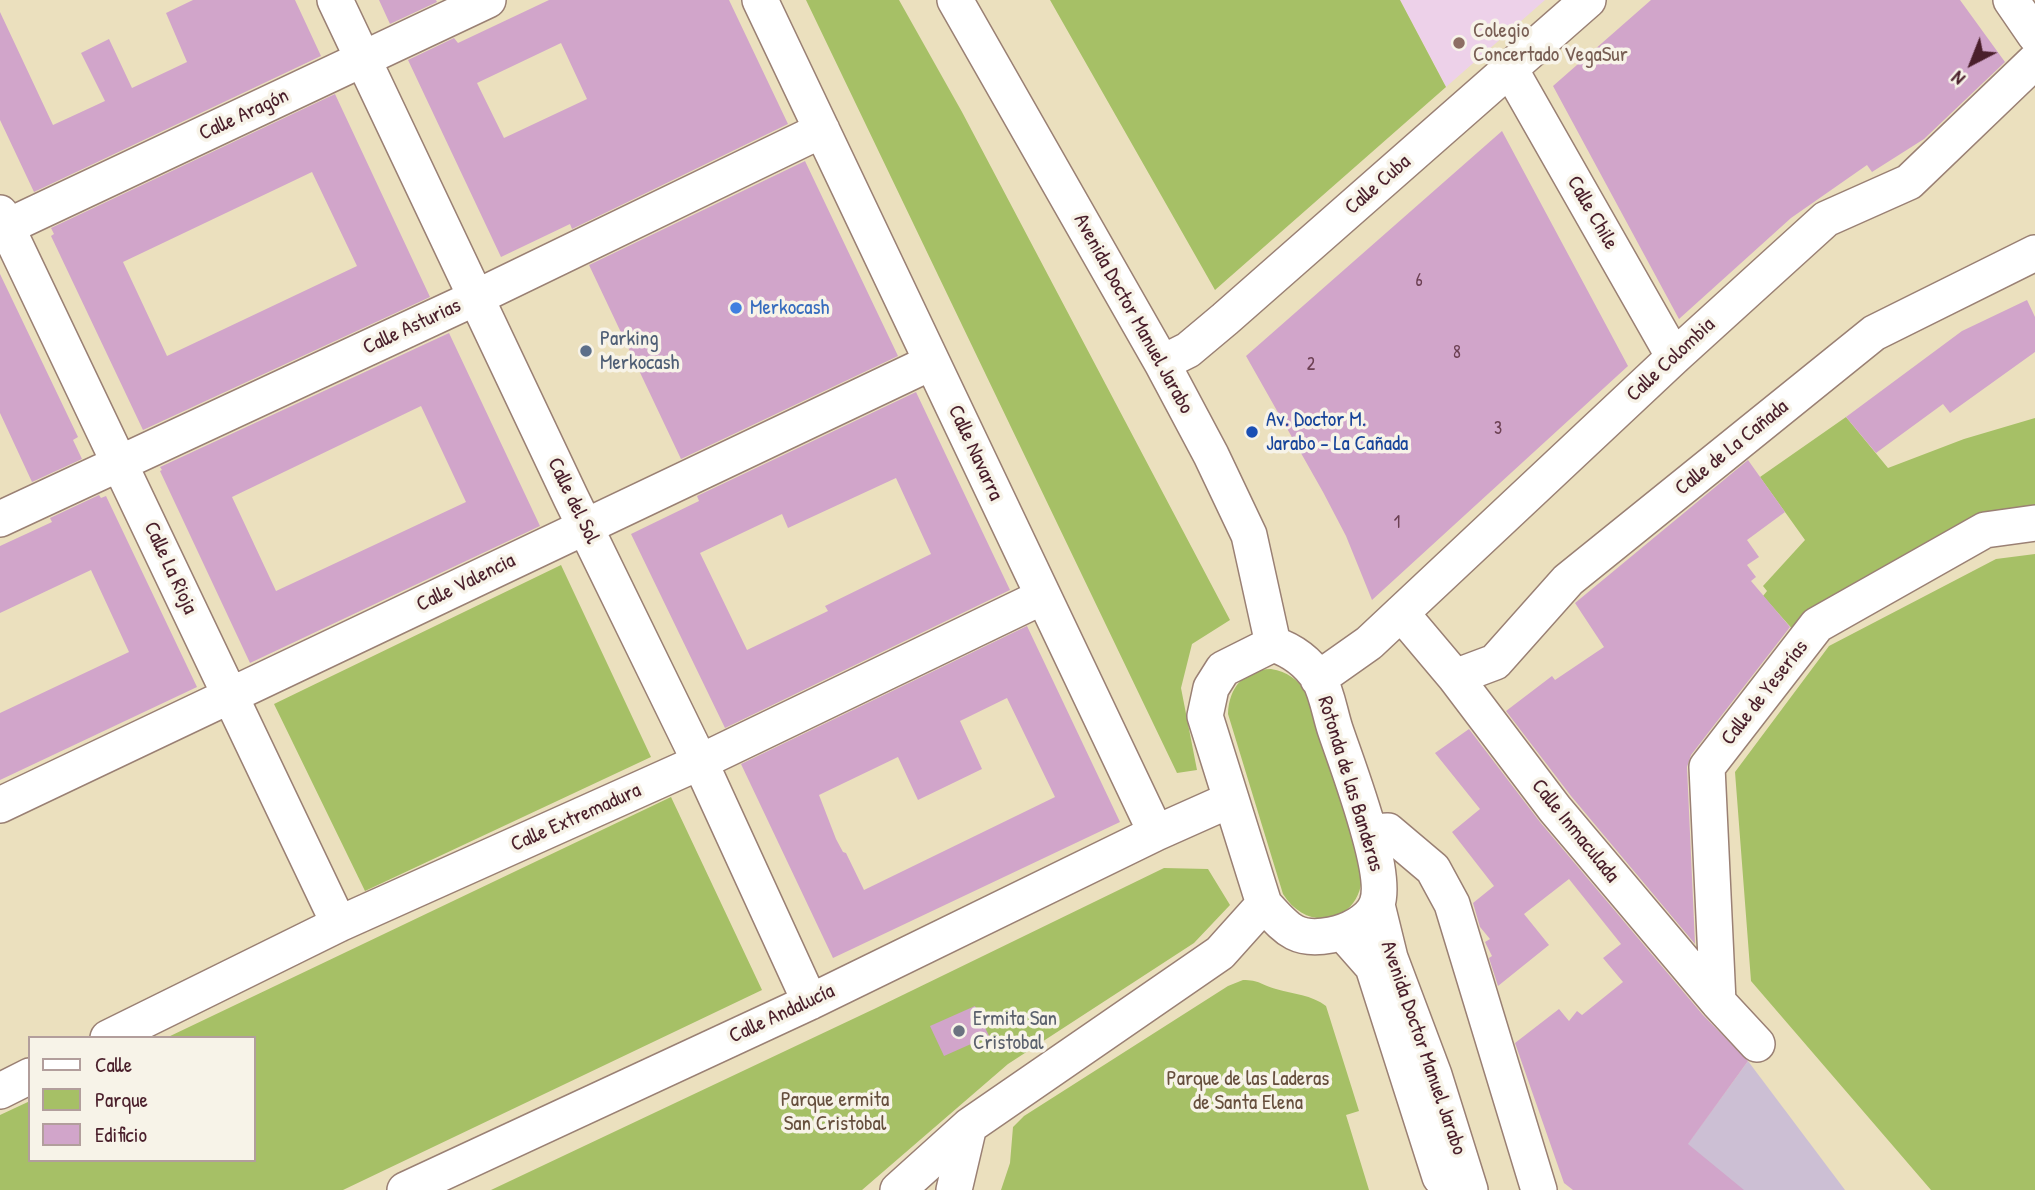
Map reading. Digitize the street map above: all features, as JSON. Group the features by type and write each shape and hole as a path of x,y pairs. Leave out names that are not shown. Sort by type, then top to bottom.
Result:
{"street":[{"name":"Calle del Sol","path":"334,0 584,526 700,762 810,1002"},
{"name":"Calle Aragón","path":"2,224 488,0"},
{"name":"Calle Navarra","path":"760,0 1156,833"},
{"name":"Avenida Doctor Manuel Jarabo","path":"955,0 1162,363 1211,455 1249,535 1273,644"},
{"name":"Calle Cuba","path":"1162,363 1188,350 1225,319 1588,0"},
{"path":"2011,0 2035,35"},
{"name":"Calle Colombia","path":"1318,678 1369,643 1674,356 1826,219 1909,182 2035,61"},
{"name":"Calle Chile","path":"1510,69 1674,356"},
{"name":"Calle Asturias","path":"0,519 475,298 822,131"},
{"name":"Calle La Rioja","path":"2,224 120,463 339,924"},
{"name":"Calle de La Cañada","path":"1455,677 1495,662 1568,580 1874,333 2035,253"},
{"name":"Calle Valencia","path":"0,805 932,362"},
{"name":"Calle de Yeserías","path":"1718,1002 1707,767 1817,625 1985,530 2035,523"},
{"name":"Calle Extremadura","path":"112,1036 339,924 700,762 1042,597"},
{"name":"Calle Inmaculada","path":"1401,613 1455,677 1555,809 1718,1002 1758,1044"},
{"path":"1273,644 1223,669 1211,688 1205,716 1264,904 1286,928 1311,939 1343,933 1363,922 1377,905"},
{"name":"Rotonda de las Banderas","path":"1273,644 1292,651 1318,678 1369,832 1380,883 1377,905"},
{"path":"1156,833 1230,800"},
{"path":"1369,832 1388,831 1433,869 1452,904 1539,1190"},
{"name":"Calle Andalucía","path":"405,1190 810,1002 1156,833"},
{"path":"898,1190 969,1126 1220,953 1264,904"},
{"name":"Avenida Doctor Manuel Jarabo","path":"1377,905 1390,958 1434,1075 1470,1190"},
{"name":"Avenida Doctor Manuel Jarabo","path":"1343,933 1373,967 1444,1190"},
{"path":"0,1091 28,1077"},
{"path":"954,1190 969,1126"}],"shaded area":[{"name":"Colegio Concertado VegaSur","path":"1400,0 1545,0 1446,87"},
{"path":"1748,1061 1845,1190 1654,1190"}],"green space":[{"path":"806,0 899,0 962,112 1230,620 1192,644 1181,688 1197,770 1177,773"},
{"path":"1050,0 1400,0 1446,87 1215,290"},
{"path":"1846,417 1888,468 1964,439 2035,418 2035,509 1795,632 1763,596 1767,591 1763,586 1805,540 1760,477"},
{"path":"2035,554 2035,1190 1931,1190 1751,981 1735,772 1829,646 1996,559"},
{"path":"561,565 651,757 365,891 274,704"},
{"path":"1271,669 1292,677 1307,693 1362,871 1360,888 1354,902 1333,917 1307,915 1294,907 1283,894 1228,714 1231,696 1240,682 1253,673"},
{"path":"671,797 762,990 343,1190 0,1190 0,1115 28,1102 28,1162 256,1162 256,1036 170,1036"},
{"name":"Parque ermita San Cristobal","path":"1164,868 1208,869 1230,905 1194,943 1008,1064 862,1190 491,1190 874,1009"},
{"name":"Parque de las Laderas de Santa Elena","path":"1243,980 1309,997 1326,1006 1359,1111 1346,1115 1369,1190 1001,1190 1010,1163 1013,1127 1024,1116 1228,986"}],"building":[{"path":"193,0 295,0 321,56 34,192 0,120 0,12 53,125 105,101 81,53 109,39 132,88 187,62 166,13"},
{"path":"379,0 436,0 437,2 390,24"},
{"path":"549,0 729,0 788,124 572,229 570,224 501,257 408,60 454,38 458,43","holes":["561,43 587,99 504,138 477,83"]},
{"path":"1651,0 1960,0 2005,62 1924,139 1872,172 1867,165 1791,218 1679,319 1553,86"},
{"path":"335,94 430,297 143,430 51,236 54,234 51,228","holes":["312,172 357,266 167,356 123,262"]},
{"path":"1502,131 1628,366 1372,600 1346,536 1246,356"},
{"name":"Merkocash","path":"805,161 898,356 681,459 589,265"},
{"path":"0,274 78,437 73,440 82,459 32,482 0,413"},
{"path":"2027,300 2035,317 2035,352 1950,413 1943,404 1876,453 1846,417 1962,331"},
{"path":"449,333 540,526 250,663 160,467","holes":["421,406 466,502 276,591 232,497"]},
{"path":"916,392 1010,590 725,728 631,534 699,501 697,496","holes":["896,478 931,554 825,606 828,611 747,650 700,553 782,514 788,528"]},
{"path":"1748,460 1785,512 1747,540 1759,557 1747,565 1756,577 1751,581 1790,627 1691,755 1687,767 1695,944 1571,796 1506,711 1552,676 1555,680 1604,647 1575,603"},
{"path":"99,495 101,498 106,496 197,687 0,780 0,713 129,652 91,570 0,613 0,546 52,522 50,518"},
{"path":"1027,626 1120,822 833,958 741,764","holes":["1007,698 1055,797 864,890 836,839 819,795 898,757 918,800 982,769 960,721"]},
{"path":"1469,729 1540,822 1703,1015 1748,1061 1688,1144 1744,1190 1573,1190 1564,1183 1515,1043 1559,1009 1569,1021 1577,1011 1582,1015 1623,982 1603,958 1621,944 1569,879 1524,914 1549,945 1498,986 1489,958 1492,956 1485,942 1490,939 1480,927 1473,903 1494,886 1452,832 1480,809 1435,753"},
{"name":"Ermita San Cristobal","path":"975,1006 989,1036 944,1056 930,1026"}],"place":[{"name":"Colegio Concertado VegaSur","path":"1459,43"},
{"name":"Merkocash","path":"736,308"},
{"name":"Parking Merkocash","path":"586,351"},
{"name":"Av. Doctor M. Jarabo - La Cañada","path":"1252,432"},
{"name":"Ermita San Cristobal","path":"959,1031"}]}
